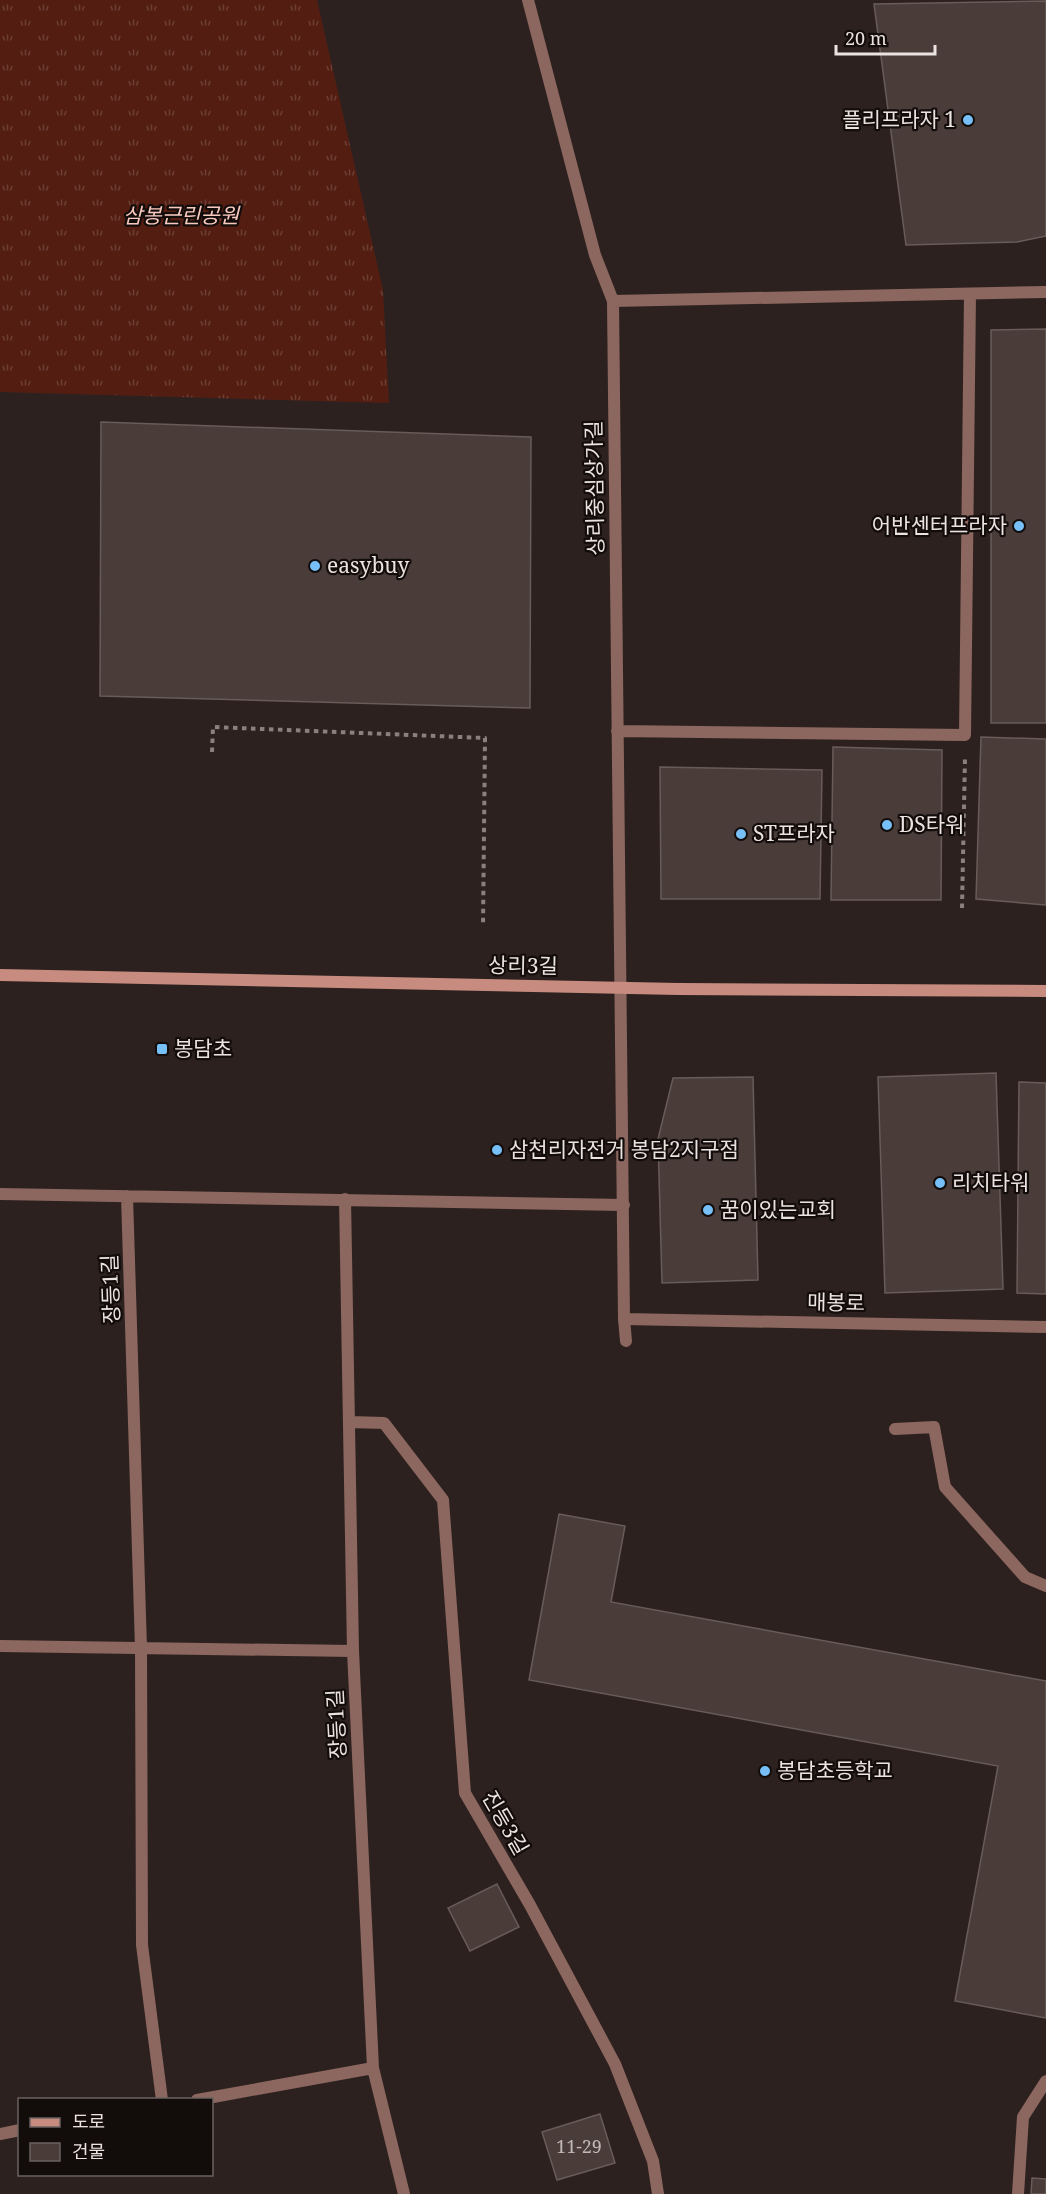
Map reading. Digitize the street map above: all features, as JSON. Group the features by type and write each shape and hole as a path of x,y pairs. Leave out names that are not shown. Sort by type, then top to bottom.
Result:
{"street":[{"name":"상리중심상가길","path":"528,0 596,255 613,301 626,1341"},
{"path":"613,301 1046,292"},
{"path":"617,731 965,735 970,294"},
{"name":"상리3길","path":"0,975 620,988 1046,991"},
{"path":"0,1194 624,1205"},
{"name":"장등1길","path":"127,1196 141,1648 142,1945 162,2098"},
{"name":"장등1길","path":"345,1199 353,1651 374,2068 404,2194"},
{"name":"매봉로","path":"624,1319 1046,1327"},
{"name":"진등3길","path":"349,1422 384,1423 443,1500 465,1793 530,1905 615,2064 653,2161 658,2194"},
{"path":"895,1429 934,1427 945,1487 1025,1576 1046,1586"},
{"path":"0,1646 353,1651"},
{"path":"208,2098 374,2068"},
{"path":"1018,2194 1023,2117 1046,2080"},
{"path":"0,2134 18,2130"}],"path":[{"path":"212,752 213,727 485,738 483,926"},
{"path":"962,908 965,735"}],"green space":[{"name":"삼봉근린공원","path":"0,0 317,0 383,290 389,403 0,392"}],"building":[{"name":"플리프라자 1","path":"1046,1 1046,236 1017,242 906,245 874,4"},
{"name":"어반센터프라자","path":"1046,329 1046,723 991,723 991,330"},
{"name":"easybuy","path":"101,422 531,437 530,708 100,696"},
{"path":"981,737 1046,739 1046,905 976,899"},
{"name":"DS타워","path":"833,747 942,750 941,900 831,900"},
{"name":"ST프라자","path":"660,767 822,770 820,899 661,899"},
{"name":"리치타워","path":"996,1073 1003,1289 885,1293 878,1077"},
{"name":"꿈이있는교회","path":"753,1077 758,1280 662,1283 658,1139 673,1078"},
{"path":"1019,1082 1046,1083 1046,1294 1017,1293"},
{"name":"봉담초등학교","path":"559,1514 625,1526 611,1602 1046,1681 1046,2018 955,2001 998,1766 529,1680"},
{"path":"497,1884 519,1927 470,1951 448,1908"},
{"path":"600,2114 615,2163 557,2180 542,2132"},
{"path":"1032,2178 1046,2179 1046,2194 1031,2194"}],"place":[{"name":"플리프라자 1","path":"968,120"},
{"name":"어반센터프라자","path":"1019,526"},
{"name":"easybuy","path":"315,566"},
{"name":"DS타워","path":"887,825"},
{"name":"ST프라자","path":"741,834"},
{"name":"봉담초","path":"162,1049"},
{"name":"삼천리자전거 봉담2지구점","path":"497,1150"},
{"name":"리치타워","path":"940,1183"},
{"name":"꿈이있는교회","path":"708,1210"},
{"name":"봉담초등학교","path":"765,1771"}]}
